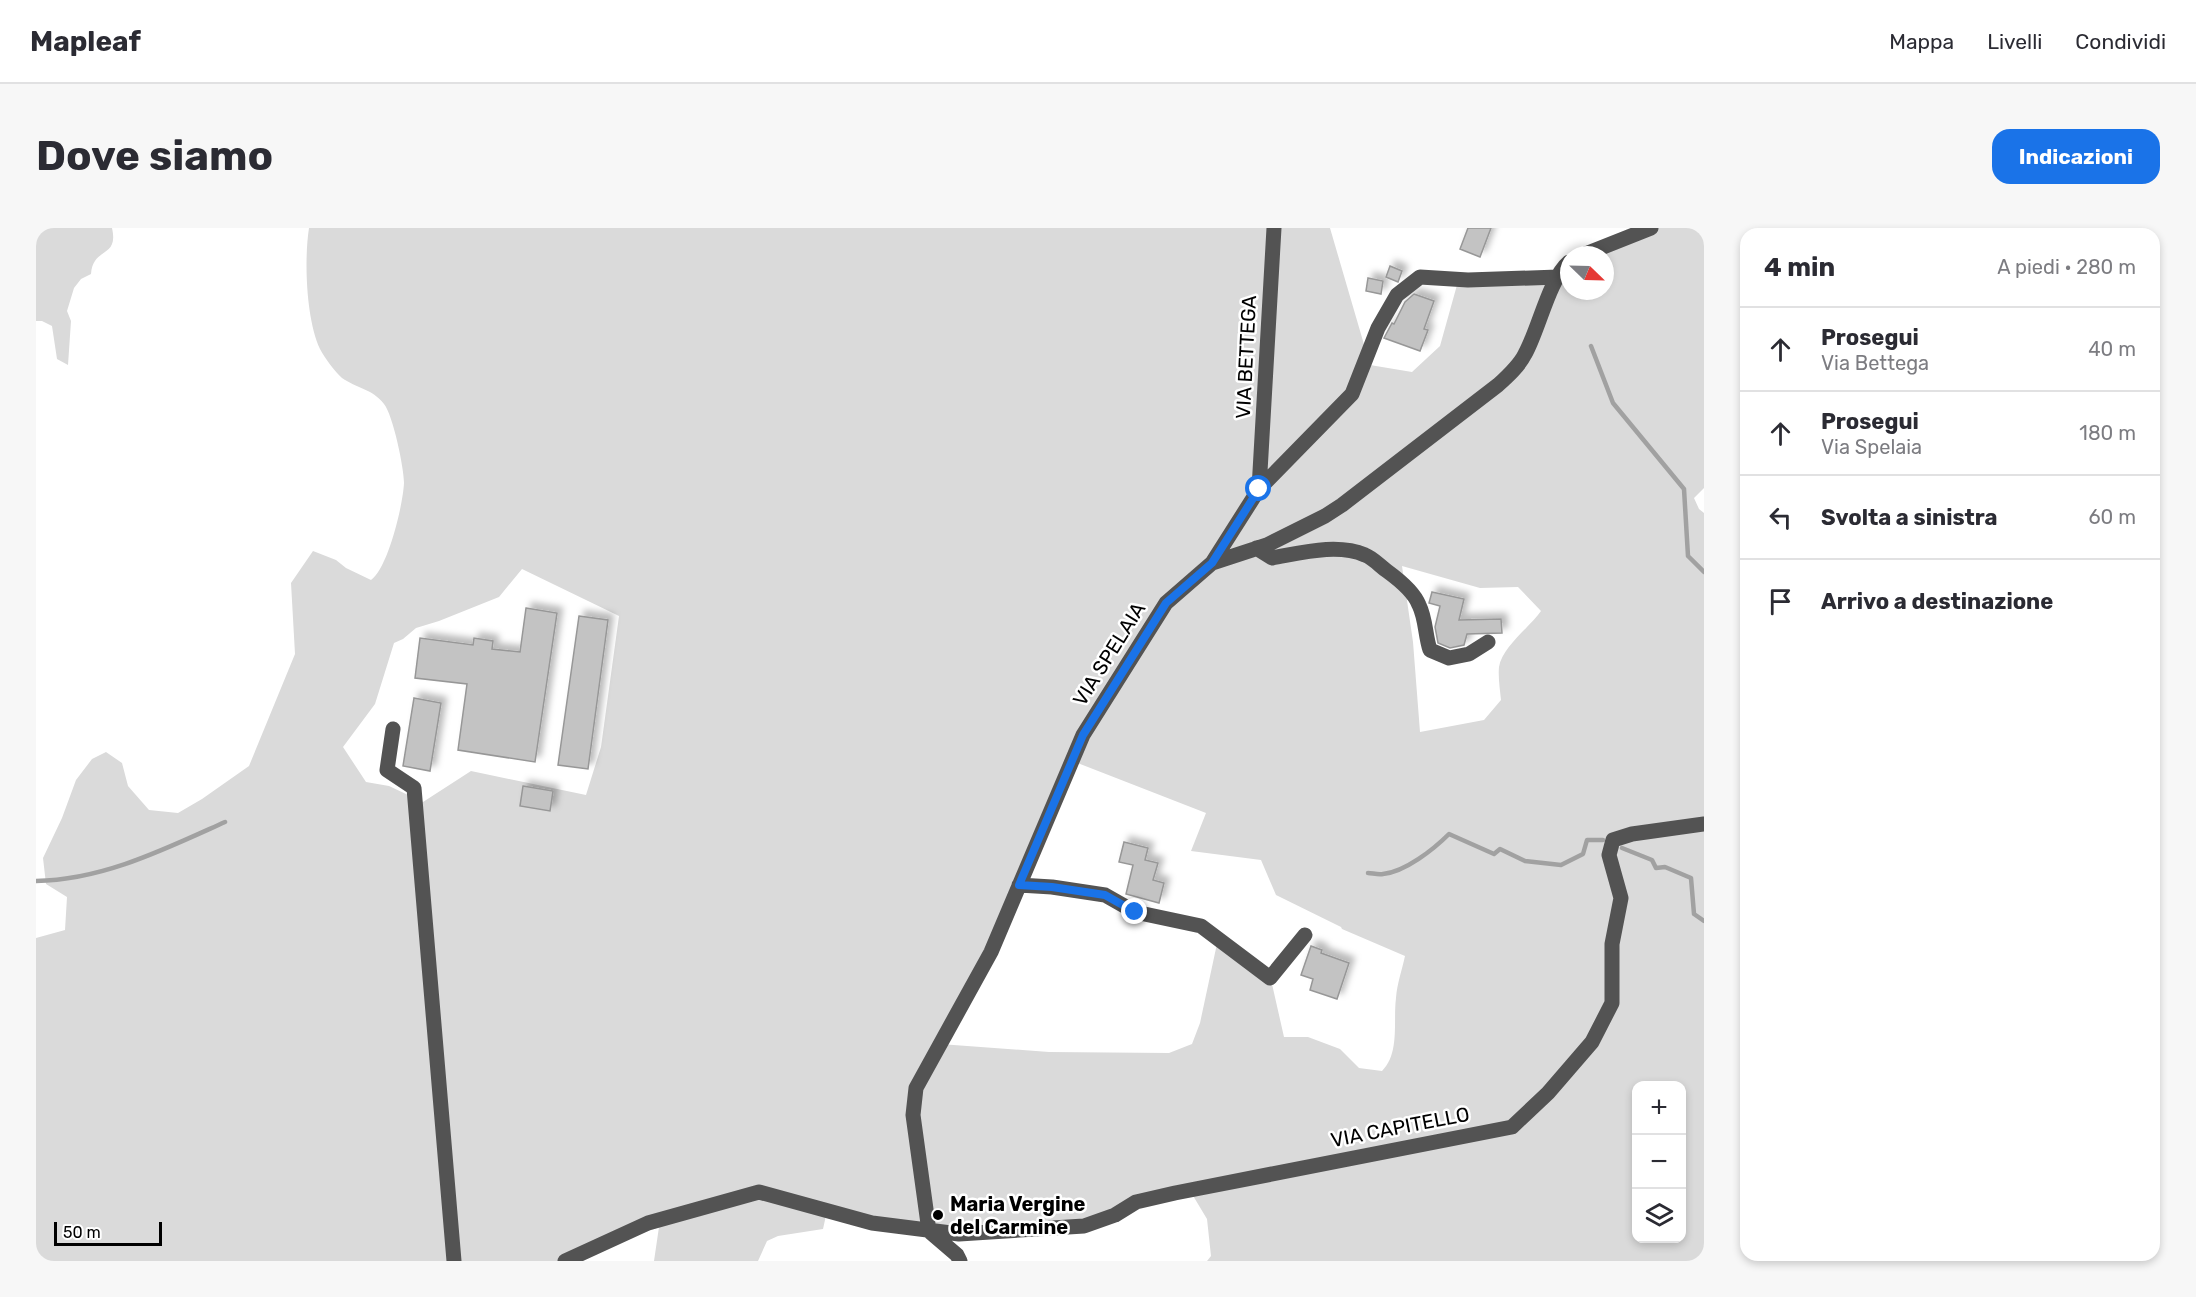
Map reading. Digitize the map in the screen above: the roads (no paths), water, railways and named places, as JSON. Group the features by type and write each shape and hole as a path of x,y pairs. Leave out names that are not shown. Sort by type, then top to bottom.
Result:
{"street":[{"name":"VIA BETTEGA","path":"1259,489 1274,228"},
{"path":"1606,246 1652,228"},
{"name":"VIA SPELAIA","path":"929,1231 913,1115 916,1088 991,952 1083,735 1166,603 1212,563 1257,548 1300,529 1342,505 1498,385 1513,372 1524,356 1560,274"},
{"name":"VIA BETTEGA","path":"1212,563 1259,489 1352,394 1378,328 1397,296 1420,277 1468,280 1558,277"},
{"path":"1257,548 1272,558 1340,549 1365,555 1396,578 1419,603 1430,650 1449,658 1469,654 1488,642"},
{"path":"393,729 387,770 414,788 454,1261"},
{"name":"VIA CAPITELLO","path":"929,1231 960,1234 1084,1226 1115,1215 1136,1202 1165,1195 1512,1127 1548,1093 1592,1042 1612,1003 1612,944 1621,898 1609,855 1613,840 1632,834 1704,824"},
{"path":"1019,885 1052,887 1105,895 1135,912 1201,926 1270,978 1305,935"},
{"path":"565,1261 648,1223 759,1192 872,1223 929,1231 957,1255 960,1261"}],"waterway":[{"path":"1591,346 1613,403 1684,489 1688,556 1704,572"},
{"path":"36,881 61,879 109,869 156,852 225,822"},
{"path":"1368,873 1381,874 1400,869 1427,853 1449,834 1494,854 1500,849 1525,861 1561,865 1583,854 1587,840 1603,840"},
{"path":"1622,848 1652,860 1656,868 1665,867 1691,878 1694,914 1704,921"}],"place":[{"name":"Maria Vergine del Carmine","path":"938,1215"}]}
